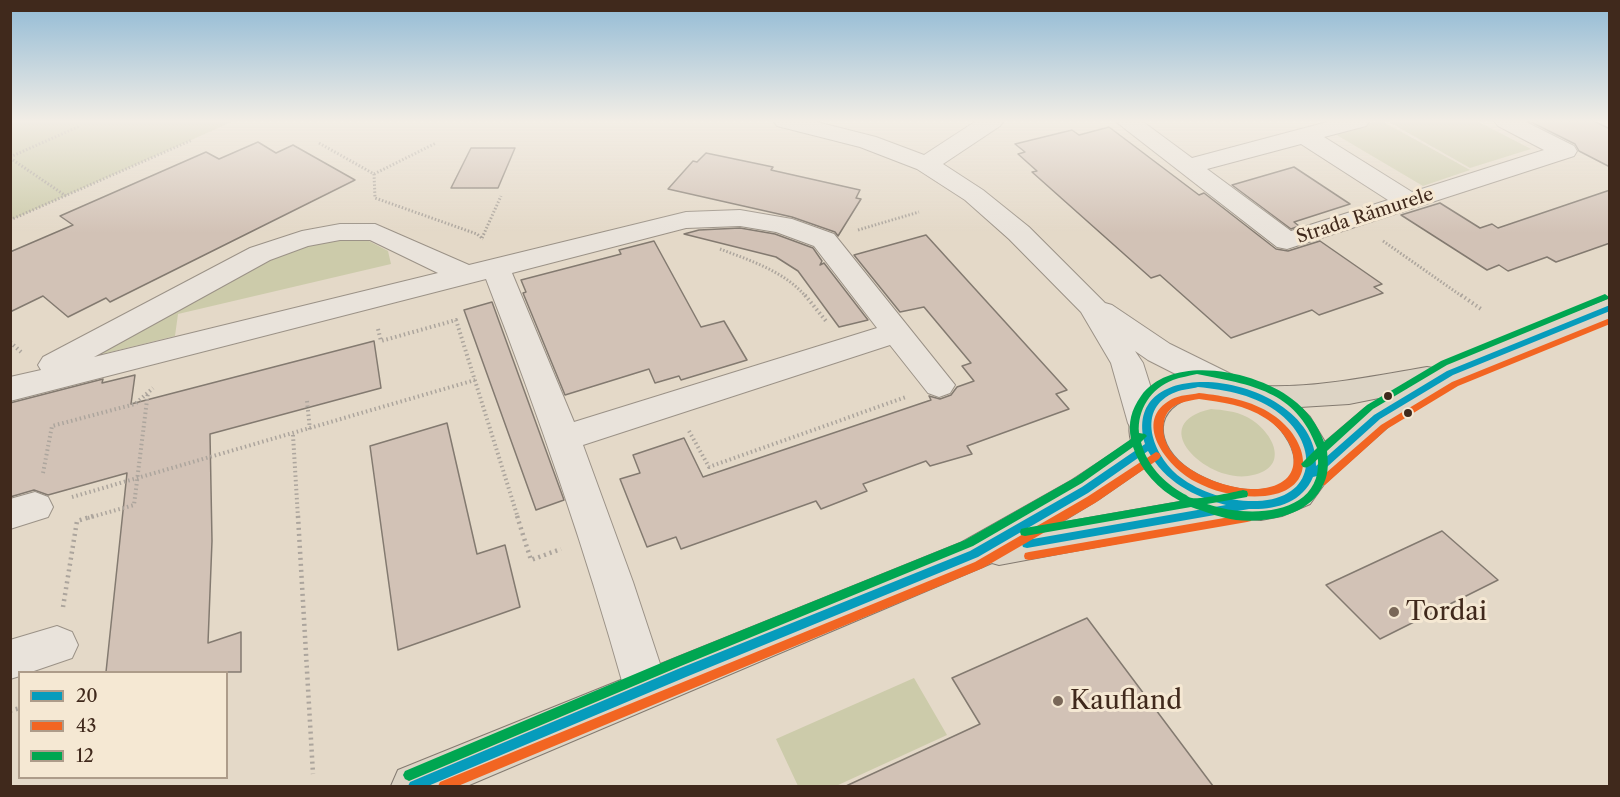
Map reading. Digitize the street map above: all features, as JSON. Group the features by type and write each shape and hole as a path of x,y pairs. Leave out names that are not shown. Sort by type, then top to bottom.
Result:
{"main road":[{"path":"974,554 1111,528 1245,506 1277,504 1302,492 1314,473 1377,417 1450,373 1610,308"},
{"path":"1245,506 1209,497 1183,483 1162,466 1147,434 1153,404 1172,390 1198,384 1244,393 1349,393 1450,373"},
{"path":"1244,393 1284,412 1302,432 1313,452 1314,473"},
{"path":"414,786 974,554 1085,490 1147,434"}],"street":[{"path":"911,158 926,164 974,195 1019,233 1092,306 1159,352 1244,393"},
{"path":"926,164 935,158"},
{"name":"Strada Rămurele","path":"1176,158 1287,241 1543,158"},
{"path":"1188,167 1221,158"},
{"path":"1340,158 1410,202"},
{"path":"12,388 490,262 686,220 740,218 782,225 824,240 939,385"},
{"path":"12,388 260,254 302,239 340,232 375,232 490,262"},
{"path":"490,262 563,438 632,640 646,688"},
{"path":"1092,306 1127,363 1147,434"},
{"path":"563,438 897,332"},
{"path":"10,660 57,645"}],"path":[{"path":"12,158 66,196"},
{"path":"10,220 151,158"},
{"path":"347,158 374,174"},
{"path":"374,174 406,158"},
{"path":"374,174 375,198 477,234 490,262"},
{"path":"490,262 501,196"},
{"path":"856,231 919,212"},
{"path":"1352,220 1481,309"},
{"path":"716,247 756,262 800,289 828,324"},
{"path":"376,318 381,341 456,320 531,560 567,546"},
{"path":"23,511 293,435 475,380"},
{"path":"23,511 52,426 135,404 160,383"},
{"path":"57,645 77,521 134,505 148,392"},
{"path":"308,401 310,430"},
{"path":"293,435 313,774"}],"green space":[{"path":"11,158 150,158 11,220"},
{"path":"1376,158 1449,158 1470,170 1423,186"},
{"path":"1453,158 1501,158 1470,168"},
{"path":"335,240 369,241 388,251 391,264 178,314 175,336 82,359 269,258 304,246"},
{"path":"1211,409 1238,413 1257,424 1271,441 1274,450 1274,459 1270,466 1262,472 1248,476 1232,475 1215,470 1200,461 1189,450 1182,438 1183,427 1192,416"},
{"path":"914,678 947,735 836,786 798,786 776,739"}],"building":[{"path":"192,158 316,158 355,180 110,302 106,298 68,317 43,296 10,312 10,252 73,225 60,216"},
{"path":"466,158 511,158 498,188 451,188"},
{"path":"701,158 731,158 773,167 771,170 860,190 856,198 861,199 838,236 835,232 792,217 668,189 693,161 697,162"},
{"path":"1023,158 1150,158 1199,195 1204,193 1276,249 1288,251 1320,241 1382,284 1374,287 1383,293 1319,315 1312,310 1231,338 1160,275 1151,278 1032,172 1037,171"},
{"path":"1593,158 1610,158 1610,167"},
{"path":"1294,167 1350,204 1294,222 1299,226 1291,229 1232,185"},
{"path":"1610,190 1610,243 1556,262 1547,257 1508,271 1499,265 1487,270 1401,215 1440,203 1480,228 1492,224 1498,228"},
{"path":"740,228 775,234 813,248 822,261 820,265 824,263 868,320 839,327 798,271 776,257 684,234 699,230"},
{"path":"926,235 1067,390 1056,394 1069,409 967,446 972,454 930,466 926,461 863,484 867,491 821,509 816,501 681,549 676,537 647,547 620,479 640,473 633,455 684,438 703,477 931,400 929,396 940,399 951,395 957,387 974,381 962,366 971,363 924,307 900,312 854,255"},
{"path":"654,241 701,327 724,321 747,360 681,380 679,376 655,383 649,369 565,395 523,293 526,292 521,280 621,254 619,250"},
{"path":"492,302 564,500 536,510 464,310"},
{"path":"374,341 381,388 210,434 212,541 208,643 241,632 241,672 106,671 127,473 48,495 34,490 10,497 10,403 103,379 102,383 135,375 131,404"},
{"path":"447,423 477,554 505,545 520,607 398,650 370,446"},
{"name":"Tordai","path":"1442,531 1498,580 1380,639 1326,585"},
{"name":"Kaufland","path":"1087,618 1213,786 846,786 980,724 952,678"}],"transit line":[{"name":"12","path":"1306,464 1370,407 1444,363 1605,297"},
{"name":"20","path":"1314,473 1377,417 1450,373 1610,308"},
{"name":"43","path":"1322,482 1384,427 1455,384 1610,321"},
{"name":"12","path":"1195,372 1172,377 1154,387 1137,410 1134,430 1138,450 1147,467 1160,482 1194,504 1214,511 1253,517 1272,515 1294,508 1310,497 1319,483 1324,467 1322,449 1316,432 1305,415 1289,401 1268,389 1235,378 1199,372"},
{"name":"20","path":"1198,384 1232,389 1265,400 1284,412 1298,426 1307,441 1311,457 1311,471 1305,484 1295,495 1279,502 1258,505 1226,501 1205,495 1185,485 1166,470 1157,459 1147,434 1146,421 1150,409 1158,399 1171,390 1198,384"},
{"name":"43","path":"1199,396 1249,406 1276,421 1289,434 1296,446 1299,459 1298,470 1292,480 1269,492 1242,492 1224,489 1206,482 1189,473 1174,461 1162,444 1158,425 1160,416 1176,401 1199,396"},
{"name":"12","path":"409,775 677,662 969,543 1079,480 1142,436"},
{"name":"20","path":"414,786 682,673 974,554 1085,490 1149,446"},
{"name":"43","path":"444,786 979,565 1091,500 1156,456"},
{"name":"12","path":"1025,532 1243,494"},
{"name":"20","path":"1027,544 1245,506"},
{"name":"43","path":"1029,556 1247,518"}],"place":[{"name":"Tordai","path":"1394,612"},
{"name":"Kaufland","path":"1058,701"}]}
